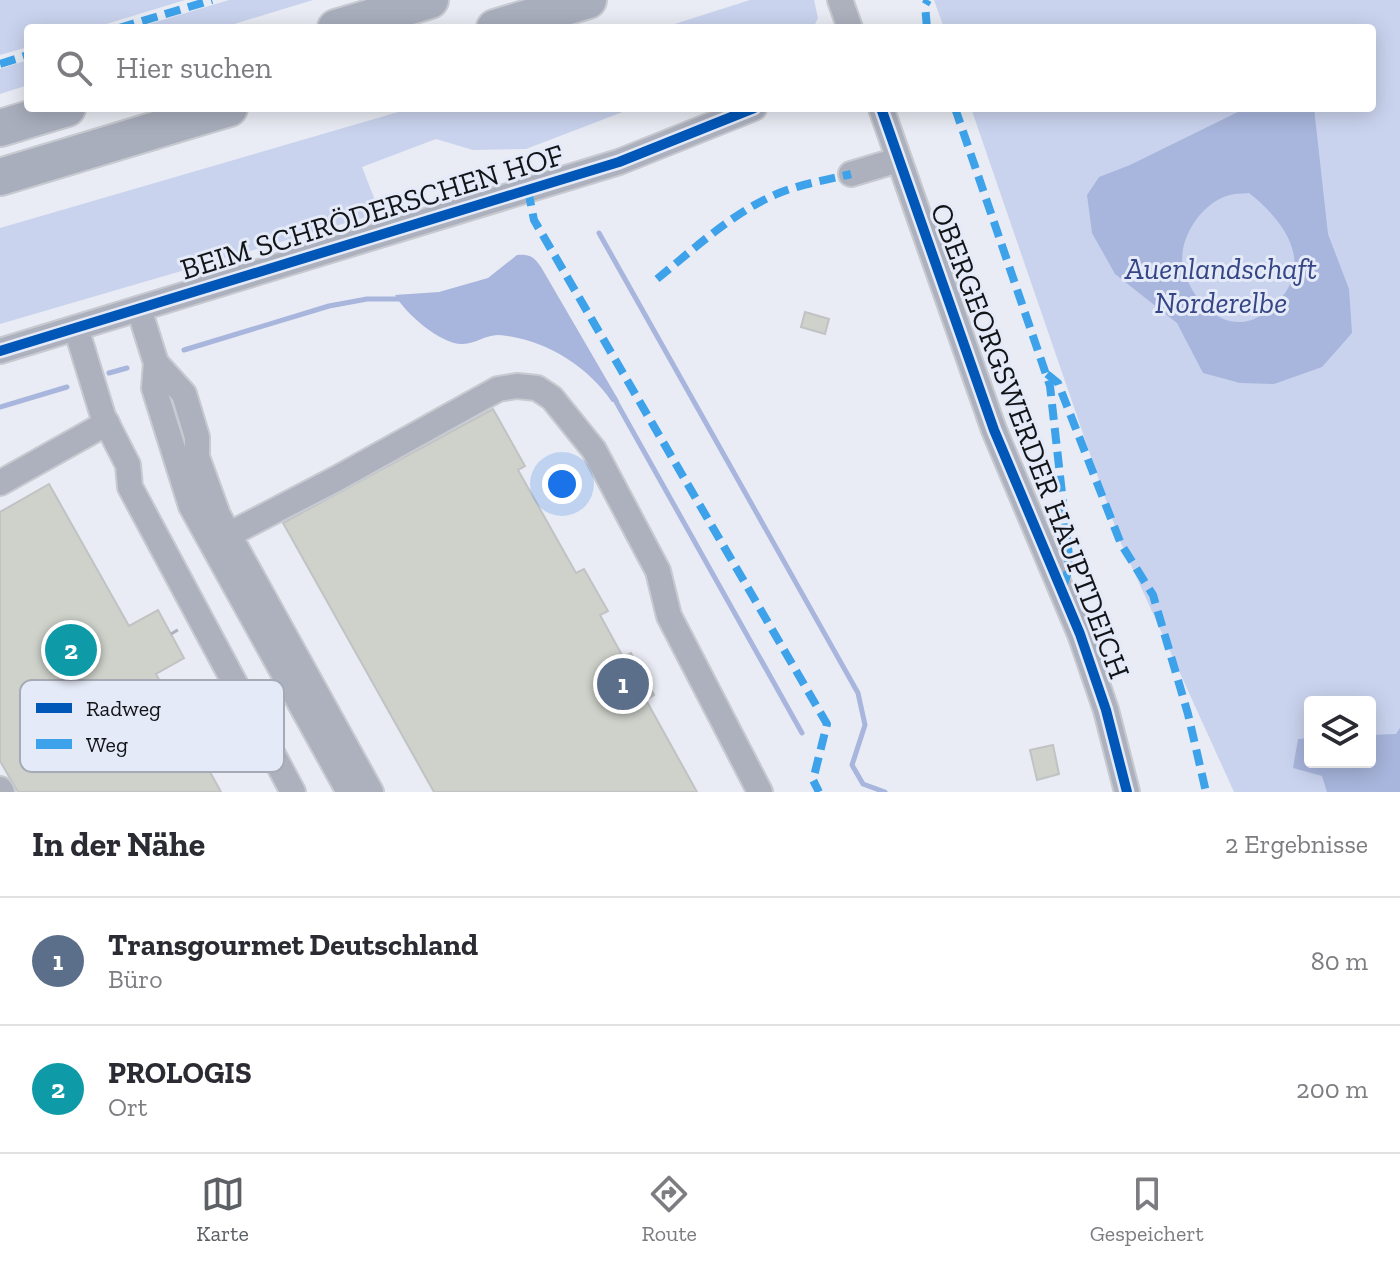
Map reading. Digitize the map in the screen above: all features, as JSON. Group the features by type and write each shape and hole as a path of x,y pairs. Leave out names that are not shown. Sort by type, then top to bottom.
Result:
{"highway":[{"path":"349,24 430,0"},
{"path":"508,24 588,0"},
{"path":"0,128 54,112"},
{"path":"0,177 216,112"}],"street":[{"path":"836,24 840,0"},
{"path":"840,0 849,24"},
{"name":"BEIM SCHRÖDERSCHEN HOF","path":"0,351 619,162 744,112"},
{"name":"OBERGEORGSWERDER HAUPTDEICH","path":"882,112 994,430 1080,634 1106,710 1127,792"},
{"path":"851,174 898,160"},
{"path":"139,309 156,363 154,388 191,506 349,792"},
{"path":"76,328 107,423 128,465 130,487 233,680"},
{"path":"156,363 184,394 197,437 197,457 228,535 371,792"},
{"path":"228,535 498,389 517,386 537,388 552,398 594,450 658,571 669,616 760,792"},
{"path":"0,483 107,423"},
{"path":"282,772 293,792"}],"green space":[{"path":"0,0 185,0 106,24 24,24 24,48 0,55"},
{"path":"229,0 313,0 234,24 149,24"},
{"path":"750,0 814,0 818,18 815,24 675,24"},
{"name":"Auenlandschaft Norderelbe","path":"934,0 1400,0 1400,792 1234,792 1120,541 972,112 1376,112 1376,24 943,24"},
{"path":"24,61 24,86 0,94 0,69"},
{"path":"398,112 623,112 526,149 473,150 436,139 362,167 380,213 0,324 0,228"}],"shaded area":[{"path":"1238,112 1314,112 1328,234 1349,289 1352,333 1322,367 1274,384 1240,383 1203,373 1177,323 1115,274 1092,233 1087,195 1099,177","holes":["1249,193 1277,220 1293,250 1295,266 1291,282 1282,297 1253,319 1240,322 1216,315 1189,284 1182,260 1187,236 1200,214 1219,199"]},
{"path":"517,255 531,257 541,267 619,401 612,402 577,366 548,348 498,335 463,344 444,339 415,319 395,295 439,292 488,278"},
{"path":"1400,728 1400,792 1327,792 1322,776 1293,768 1298,739 1304,738 1304,768 1376,768 1376,735 1396,734"}],"building":[{"path":"805,312 829,319 825,334 801,327"},
{"path":"493,409 525,466 518,470 576,573 584,569 608,611 600,615 623,657 631,653 654,695 646,700 697,792 434,792 283,523"},
{"path":"49,484 129,626 158,610 184,658 156,674 159,680 20,680 20,772 210,772 221,792 18,792 0,761 0,512"},
{"path":"1053,745 1059,774 1037,780 1030,750"}],"waterway":[{"path":"599,233 858,693 865,725 852,765 863,784 885,792"},
{"path":"184,350 329,306 367,299 403,299"},
{"path":"109,373 127,368"},
{"path":"0,407 67,387"},
{"path":"614,398 802,733"}],"marked path":[{"path":"132,24 212,0"},
{"path":"927,24 925,5 928,0"},
{"path":"0,64 24,56"},
{"path":"956,112 1050,386 1069,556 1062,590"},
{"path":"657,279 715,232 762,201 796,187 851,174"},
{"path":"528,190 534,220 827,724 813,780 819,792"},
{"path":"1047,374 1058,383 1121,544 1153,595 1188,714 1206,792"}],"cycle path":[{"path":"0,351 619,162 744,112"},
{"path":"882,112 994,430 1080,634 1106,710 1127,792"}],"place":[{"name":"PROLOGIS","path":"71,650"},
{"name":"Transgourmet Deutschland","path":"623,684"}]}
